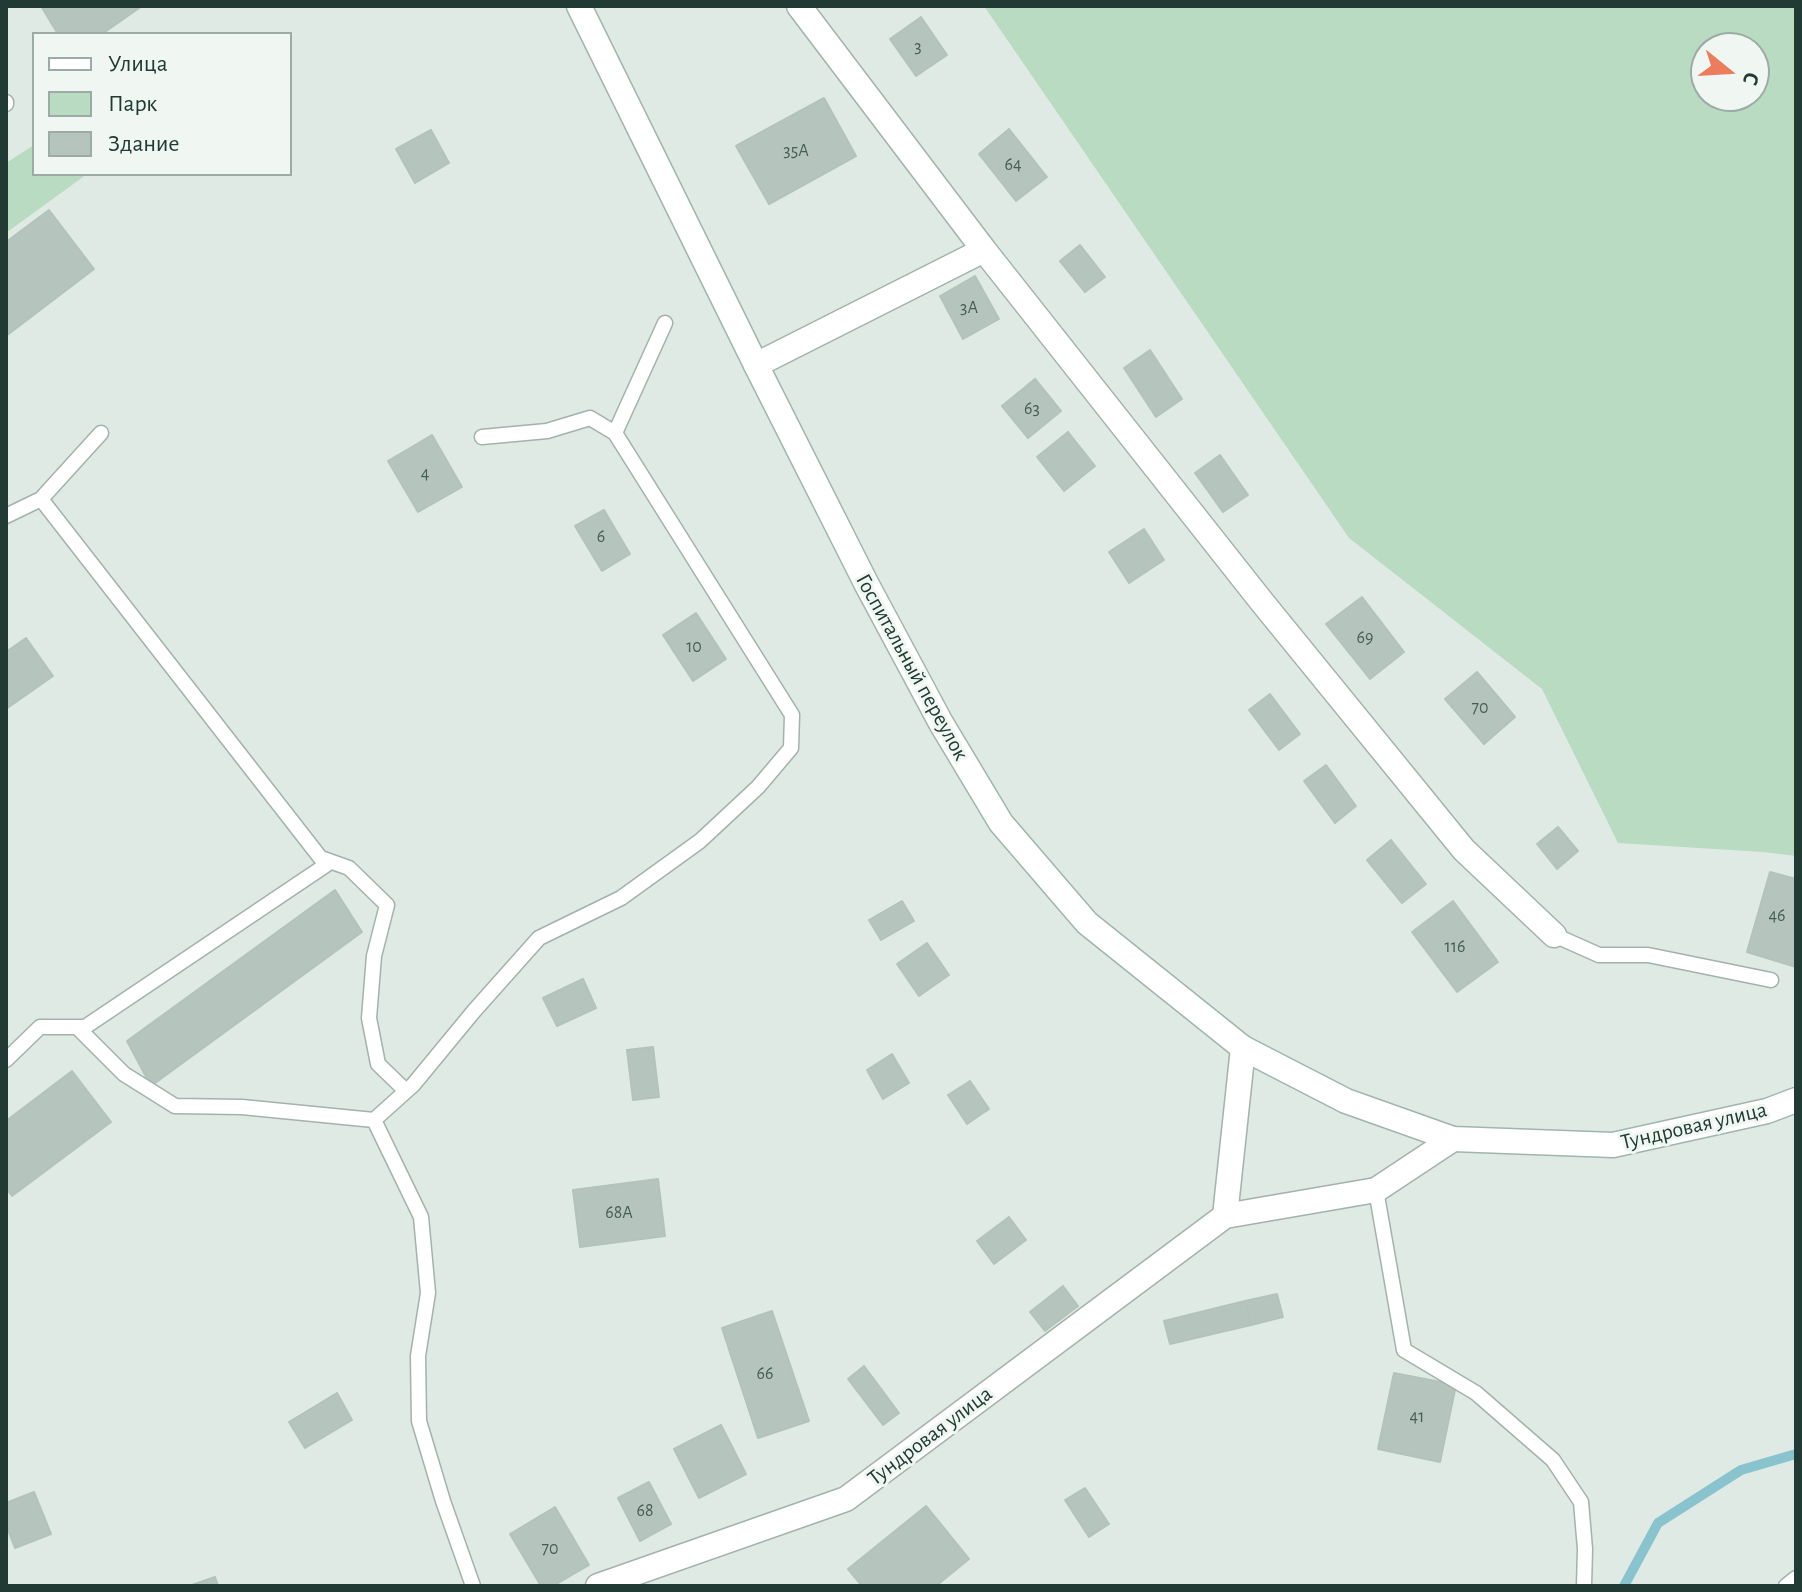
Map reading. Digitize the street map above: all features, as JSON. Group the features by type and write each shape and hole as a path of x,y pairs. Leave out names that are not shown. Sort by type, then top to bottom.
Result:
{"street":[{"name":"Госпитальный переулок","path":"579,6 866,583 926,695 1001,823 1087,923 1243,1048 1346,1101 1453,1139"},
{"path":"799,6 984,250 1252,590 1464,850 1554,935"},
{"path":"756,365 984,250"},
{"path":"1225,1216 1243,1048"},
{"name":"Тундровая улица","path":"598,1586 846,1499 1225,1216 1376,1190 1453,1139 1613,1145 1767,1111 1796,1100"}],"lane":[{"path":"615,433 665,323"},
{"path":"77,1027 124,1074 175,1106 242,1107 374,1120 406,1091 539,938 621,898 700,841 758,787 791,748 792,715 615,433 590,418 547,431 482,437"},
{"path":"6,516 41,499 101,433"},
{"path":"6,1060 40,1027 85,1027 326,865 41,499"},
{"path":"319,857 349,868 387,905 374,956 369,1018 378,1064 406,1091"},
{"path":"1554,935 1599,955 1648,955 1771,980"},
{"path":"374,1120 421,1217 428,1293 418,1356 419,1421 473,1586"},
{"path":"1376,1190 1404,1350 1476,1393 1553,1460 1581,1502 1584,1586"},
{"path":"1786,1586 1796,1578"}],"green space":[{"path":"984,6 1796,6 1796,856 1618,843 1542,689 1349,538"},
{"path":"32,146 32,176 84,176 6,233 6,163"}],"building":[{"path":"41,6 142,6 105,32 57,32"},
{"path":"921,17 947,55 916,76 890,39"},
{"path":"824,98 856,156 769,204 736,146"},
{"path":"1009,129 1047,177 1016,201 979,154"},
{"path":"431,130 449,163 415,183 396,149"},
{"path":"49,210 94,269 6,336 6,242"},
{"path":"1080,245 1105,277 1085,292 1060,261"},
{"path":"975,276 999,319 963,339 940,296"},
{"path":"1150,350 1182,399 1156,417 1124,368"},
{"path":"1035,379 1061,411 1028,438 1002,406"},
{"path":"1068,432 1095,466 1064,491 1037,457"},
{"path":"432,435 462,487 418,512 388,461"},
{"path":"1220,455 1248,495 1223,512 1195,473"},
{"path":"604,510 630,554 602,571 575,526"},
{"path":"1144,529 1164,560 1129,583 1109,552"},
{"path":"1362,597 1404,652 1370,679 1326,624"},
{"path":"696,613 726,659 693,681 663,635"},
{"path":"26,638 53,676 6,709 6,652"},
{"path":"1477,672 1515,717 1484,744 1445,699"},
{"path":"1270,694 1300,734 1279,750 1249,710"},
{"path":"1326,765 1356,806 1335,823 1304,781"},
{"path":"1558,827 1578,851 1557,869 1537,844"},
{"path":"1391,840 1426,884 1402,903 1367,860"},
{"path":"1770,872 1796,879 1796,967 1747,952"},
{"path":"335,890 362,932 151,1086 127,1041"},
{"path":"902,901 914,921 881,940 869,920"},
{"path":"1453,901 1498,962 1457,992 1412,932"},
{"path":"927,943 949,975 919,996 897,964"},
{"path":"583,979 596,1008 557,1026 543,998"},
{"path":"653,1047 659,1097 633,1100 627,1050"},
{"path":"892,1054 909,1083 883,1099 867,1070"},
{"path":"72,1071 111,1122 12,1196 6,1188 6,1121"},
{"path":"970,1081 989,1109 967,1124 948,1095"},
{"path":"658,1179 665,1236 580,1247 573,1190"},
{"path":"1009,1217 1026,1240 994,1264 977,1241"},
{"path":"1063,1286 1078,1306 1045,1331 1030,1312"},
{"path":"1277,1294 1283,1317 1251,1325 1245,1301"},
{"path":"1245,1301 1251,1325 1170,1344 1164,1321"},
{"path":"772,1311 809,1421 758,1438 722,1328"},
{"path":"864,1366 899,1413 883,1425 848,1379"},
{"path":"1394,1373 1456,1385 1440,1462 1378,1449"},
{"path":"337,1393 352,1420 305,1448 289,1422"},
{"path":"721,1425 746,1474 699,1498 674,1449"},
{"path":"649,1482 671,1524 640,1541 618,1498"},
{"path":"1085,1488 1109,1524 1089,1537 1065,1500"},
{"path":"34,1492 51,1534 15,1548 6,1525 6,1503"},
{"path":"926,1506 969,1559 936,1586 862,1586 848,1569"},
{"path":"555,1507 589,1565 553,1586 541,1586 510,1534"},
{"path":"215,1577 218,1586 189,1586"}],"waterway":[{"path":"1624,1586 1658,1523 1741,1470 1796,1454"}]}
